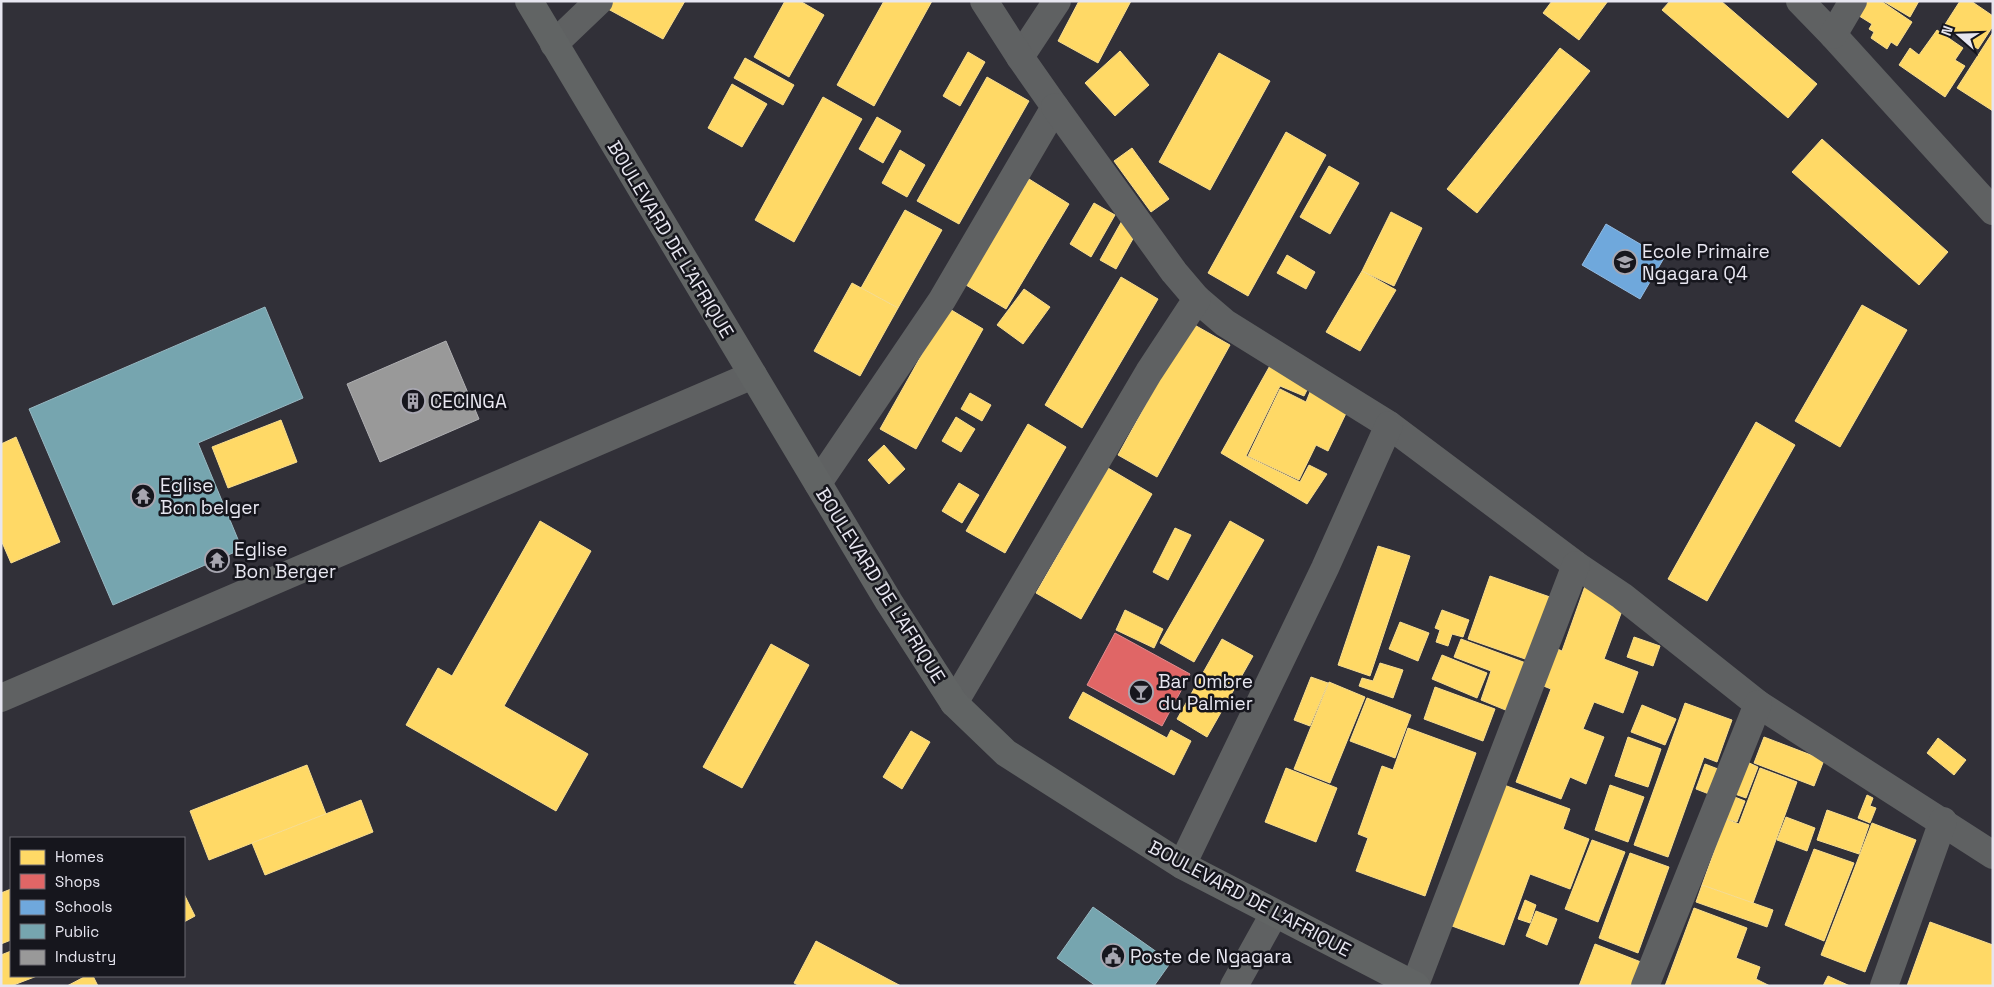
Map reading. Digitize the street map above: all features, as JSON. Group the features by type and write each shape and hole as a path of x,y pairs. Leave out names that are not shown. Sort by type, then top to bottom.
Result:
{"street":[{"name":"BOULEVARD DE L'AFRIQUE","path":"529,1 889,602 954,703 1006,753 1182,865 1415,986"},
{"path":"554,44 599,1"},
{"path":"984,1 1055,107 1174,272 1197,300 1225,323 1389,425 1576,565 1622,596 1758,704 1993,855"},
{"path":"1020,57 1057,1"},
{"path":"1800,1 1988,194"},
{"path":"1833,35 1852,1"},
{"path":"818,483 942,300 1055,107"},
{"path":"954,703 1149,372 1197,300"},
{"path":"1,698 753,375"},
{"path":"1182,865 1325,568 1389,425"},
{"path":"1415,986 1576,565"},
{"path":"1645,986 1758,704"},
{"path":"1884,986 1943,822"},
{"path":"1234,986 1274,914"}],"building: Homes":[{"path":"612,1 685,1 663,39 608,9"},
{"path":"785,1 800,1 824,15 789,77 754,57"},
{"path":"884,1 932,1 874,106 837,85"},
{"path":"1079,1 1131,1 1098,63 1058,41"},
{"path":"1552,1 1608,1 1579,40 1543,13"},
{"path":"1670,1 1721,1 1817,84 1788,118 1662,10"},
{"path":"1853,1 1881,1 1912,22 1897,46 1891,42 1887,49 1871,38 1874,32 1869,29 1872,24 1848,9"},
{"path":"1883,1 1919,1 1910,17"},
{"path":"1960,1 1971,1 1993,16 1993,26 1978,49 1944,26"},
{"path":"1937,30 1963,48 1955,60 1965,66 1945,97 1899,65 1910,48 1919,55"},
{"path":"1993,32 1993,111 1957,88"},
{"path":"1560,48 1590,71 1477,213 1447,189"},
{"path":"1120,51 1149,85 1115,116 1085,83"},
{"path":"968,52 985,62 960,106 943,96"},
{"path":"1219,53 1270,81 1210,190 1159,162"},
{"path":"745,58 794,85 783,105 734,78"},
{"path":"987,77 1029,101 959,224 917,201"},
{"path":"732,84 767,104 742,147 708,128"},
{"path":"823,97 862,119 794,242 755,220"},
{"path":"877,117 901,131 883,163 859,149"},
{"path":"1286,132 1326,155 1248,296 1208,273"},
{"path":"1822,139 1948,252 1919,285 1792,172"},
{"path":"1132,148 1169,199 1151,212 1114,161"},
{"path":"900,150 925,165 907,197 882,183"},
{"path":"1329,166 1359,183 1330,234 1300,217"},
{"path":"1029,179 1069,204 1006,309 966,285"},
{"path":"1094,203 1115,215 1091,257 1070,244"},
{"path":"905,210 942,230 898,308 861,288"},
{"path":"1391,212 1422,228 1394,286 1362,271"},
{"path":"1123,219 1139,228 1116,269 1100,260"},
{"path":"1287,255 1315,272 1306,289 1277,273"},
{"path":"1362,271 1396,290 1360,351 1326,332"},
{"path":"1121,277 1158,299 1082,428 1045,405"},
{"path":"852,283 898,308 860,376 814,351"},
{"path":"1024,289 1050,307 1023,344 997,325"},
{"path":"1862,305 1907,330 1840,447 1795,421"},
{"path":"948,308 983,329 916,449 880,429"},
{"path":"1191,323 1230,345 1157,477 1118,455"},
{"path":"1272,362 1312,380 1304,396 1280,386 1246,456 1300,482 1309,465 1327,474 1307,504 1221,453"},
{"path":"1312,387 1350,405 1328,451 1316,445 1299,480 1248,456 1280,389 1306,402"},
{"path":"970,393 991,405 982,421 961,409"},
{"path":"956,417 975,429 961,452 942,441"},
{"path":"281,420 297,462 228,488 212,447"},
{"path":"1756,422 1795,445 1707,601 1668,579"},
{"path":"1028,424 1066,447 1005,553 966,531"},
{"path":"16,437 60,542 11,563 1,540 1,444"},
{"path":"884,445 905,469 889,484 868,460"},
{"path":"1108,468 1152,494 1081,619 1036,593"},
{"path":"959,483 979,495 962,523 942,511"},
{"path":"540,521 591,551 504,706 588,754 556,811 406,725 438,668 452,676"},
{"path":"1230,521 1264,540 1194,662 1160,643"},
{"path":"1175,528 1191,535 1168,580 1153,572"},
{"path":"1378,546 1410,556 1370,676 1338,665"},
{"path":"1490,576 1550,597 1528,660 1468,639"},
{"path":"1585,586 1626,600 1604,659 1638,672 1623,713 1594,702 1583,729 1604,737 1586,784 1570,777 1561,799 1516,782 1551,689 1541,685 1555,648 1562,651"},
{"path":"1125,610 1163,629 1154,648 1116,630"},
{"path":"1442,610 1469,620 1463,637 1452,634 1448,646 1436,642 1440,630 1435,628"},
{"path":"1400,622 1429,633 1418,661 1389,649"},
{"path":"1634,637 1660,646 1653,666 1627,657"},
{"path":"1222,639 1253,656 1207,737 1177,719"},
{"path":"1461,639 1526,663 1508,711 1481,700 1491,671 1454,657"},
{"path":"771,644 809,665 742,788 703,767"},
{"path":"1442,655 1487,673 1477,698 1432,679"},
{"path":"1380,663 1403,670 1393,698 1359,686 1362,678 1373,681"},
{"path":"1311,677 1328,683 1310,726 1294,720"},
{"path":"1329,682 1365,697 1330,783 1294,769"},
{"path":"1435,687 1495,709 1483,741 1424,719"},
{"path":"1083,692 1167,738 1171,730 1191,741 1174,775 1069,718"},
{"path":"1367,698 1411,715 1395,758 1350,741"},
{"path":"1685,703 1732,720 1717,762 1704,757 1668,857 1634,845"},
{"path":"1642,705 1676,719 1665,745 1631,732"},
{"path":"1408,728 1476,753 1425,896 1356,871 1368,838 1358,834 1382,766 1393,770"},
{"path":"911,731 930,742 902,789 883,777"},
{"path":"1628,737 1661,749 1648,787 1615,776"},
{"path":"1764,737 1824,760 1814,786 1754,763"},
{"path":"1938,738 1966,760 1954,775 1927,753"},
{"path":"1745,761 1758,767 1746,798 1732,793"},
{"path":"1705,764 1718,769 1709,794 1696,789"},
{"path":"307,765 326,814 209,860 190,811"},
{"path":"1286,768 1337,788 1316,842 1265,822"},
{"path":"1760,768 1797,782 1753,903 1702,885 1726,819 1739,824"},
{"path":"1504,785 1570,809 1563,829 1589,839 1570,889 1530,874 1504,945 1452,926"},
{"path":"1610,785 1644,797 1628,842 1595,830"},
{"path":"1867,795 1873,798 1870,806 1876,808 1870,823 1858,818"},
{"path":"1732,796 1745,801 1737,822 1724,818"},
{"path":"361,800 373,832 265,875 252,843"},
{"path":"1827,810 1869,825 1859,854 1817,840"},
{"path":"1786,817 1815,828 1807,851 1777,840"},
{"path":"1872,823 1916,840 1865,972 1821,955"},
{"path":"1592,840 1625,852 1598,922 1565,909"},
{"path":"1814,849 1854,863 1824,941 1785,925"},
{"path":"1630,853 1669,867 1638,953 1599,938"},
{"path":"1702,885 1773,910 1767,927 1696,902"},
{"path":"10,889 10,940 1,944 1,893"},
{"path":"185,896 195,916 185,921"},
{"path":"1525,900 1536,905 1530,923 1518,919"},
{"path":"1694,908 1747,928 1736,958 1760,967 1756,979 1770,986 1665,986"},
{"path":"1536,911 1557,919 1547,945 1526,936"},
{"path":"1930,922 1993,945 1993,986 1907,986"},
{"path":"816,941 901,986 800,986 794,983"},
{"path":"1595,944 1641,962 1632,986 1579,986"},
{"path":"10,951 10,977 34,977 11,986 1,986 1,955"},
{"path":"1828,976 1850,986 1823,986"},
{"path":"84,977 94,977 98,986 67,986"}],"building: Shops":[{"path":"1115,633 1190,674 1162,726 1087,685"}],"building: Schools":[{"path":"1606,224 1664,258 1640,299 1582,265"}],"building: Public":[{"name":"Eglise Bon belger","path":"265,307 303,398 198,443 242,549 113,605 29,409"},
{"path":"1093,907 1171,962 1154,986 1096,986 1057,958"}],"building: Industry":[{"name":"CECINGA","path":"446,341 479,419 380,462 347,384"}],"place":[{"name":"Ecole Primaire Ngagara Q4","path":"1625,262"},
{"name":"CECINGA","path":"413,401"},
{"name":"Eglise Bon belger","path":"143,496"},
{"name":"Eglise Bon Berger","path":"217,560"},
{"name":"Bar Ombre du Palmier","path":"1141,692"},
{"name":"Poste de Ngagara","path":"1113,956"}]}
